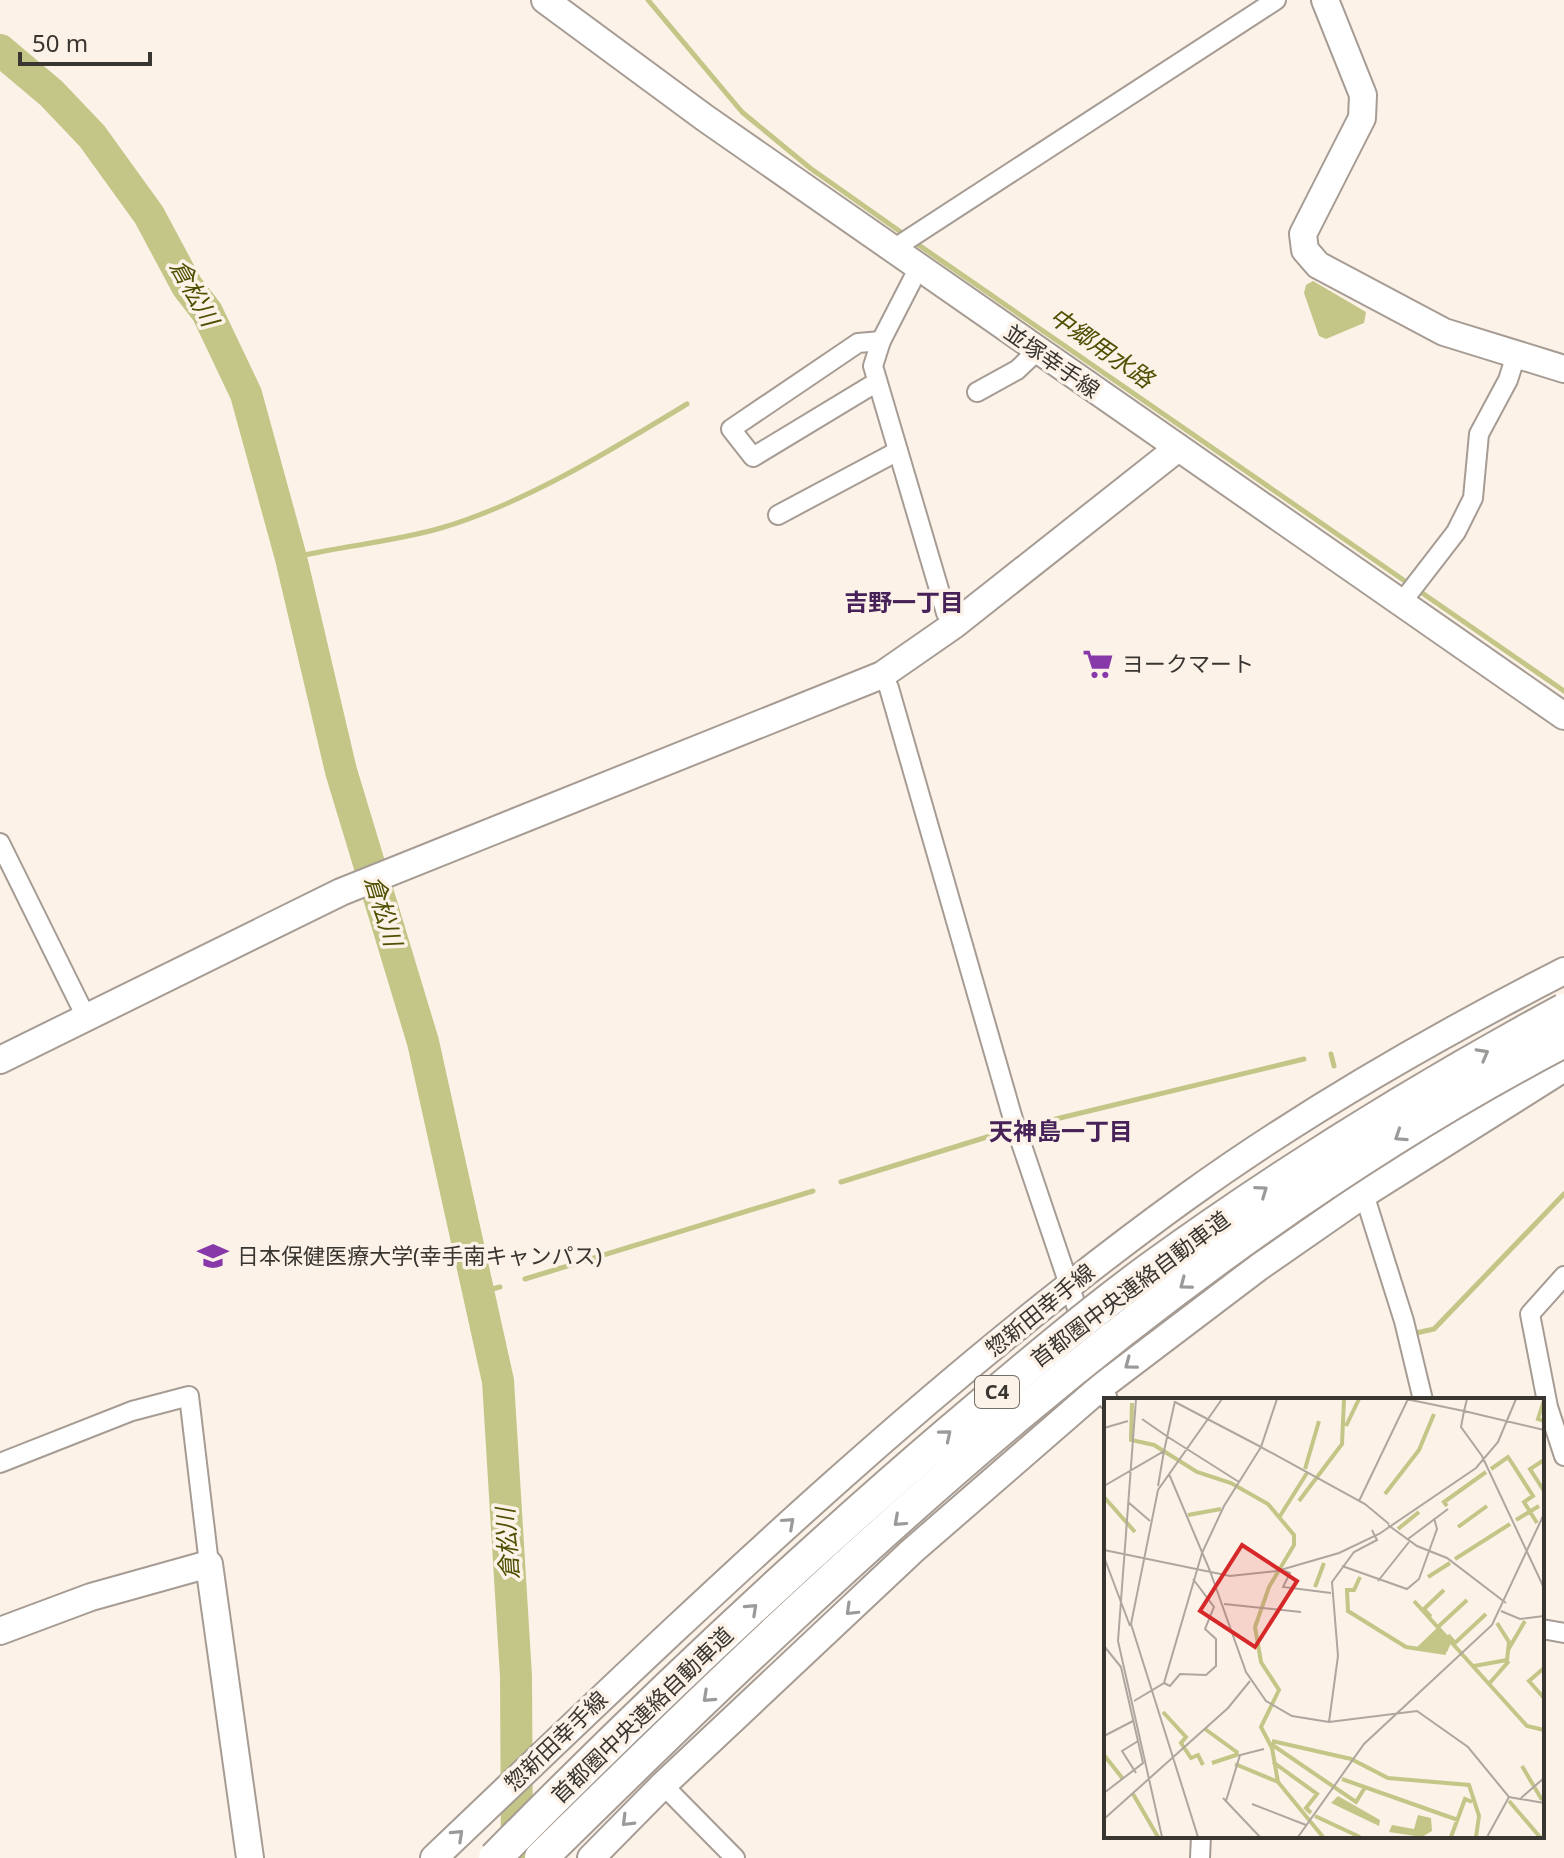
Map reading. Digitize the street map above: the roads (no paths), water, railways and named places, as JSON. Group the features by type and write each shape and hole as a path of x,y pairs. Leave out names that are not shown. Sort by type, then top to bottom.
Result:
{"highway":[{"name":"首都圏中央連絡自動車道","path":"495,1858 707,1651 877,1494 1033,1361 1148,1271 1280,1178 1415,1092 1564,1010"},
{"name":"首都圏中央連絡自動車道","path":"541,1858 778,1631 1050,1388 1238,1244 1328,1183 1431,1116 1564,1041"}],"main road":[{"name":"並塚幸手線","path":"545,0 705,118 1178,448 1410,591 1564,716"},
{"path":"1325,0 1363,95 1362,118 1303,234 1305,250 1318,265 1418,320 1462,339 1564,369"},
{"path":"0,1060 347,890 882,675 954,625 1178,448"},
{"name":"惣新田幸手線","path":"434,1858 589,1708 841,1477 1068,1286 1188,1195 1340,1094 1564,971"},
{"path":"591,1858 663,1785 912,1551 1259,1267 1364,1194 1564,1068"},
{"path":"0,1631 91,1597 209,1564 250,1858"},
{"path":"589,1708 663,1785"}],"street":[{"path":"896,251 904,242 1276,0"},
{"path":"919,267 881,341 873,366 946,613 954,625"},
{"path":"877,382 753,457 731,429 858,343 881,341"},
{"path":"977,392 1017,370 1037,351"},
{"path":"1410,591 1456,532 1473,498 1479,434 1505,388 1516,355"},
{"path":"778,515 898,451"},
{"path":"882,675 889,688 1013,1119 1105,1393"},
{"path":"0,843 87,1019"},
{"path":"1364,1194 1404,1321 1423,1398"},
{"path":"1564,1276 1530,1314 1548,1407 1564,1456"},
{"path":"1548,1407 1564,1391"},
{"path":"0,1463 132,1411 189,1396 209,1564"},
{"path":"1544,1629 1564,1633"},
{"path":"663,1785 735,1858"},
{"path":"1200,1858 1201,1838"}],"waterway":[{"name":"中郷用水路","path":"648,0 742,112 810,168 905,235"},
{"name":"倉松川","path":"0,50 51,93 92,136 149,215 187,286 207,312 246,394 291,558 341,771 423,1042 498,1381 516,1676 517,1855"},
{"name":"中郷用水路","path":"913,241 1564,691"},
{"path":"291,558 423,533 505,505 567,474 687,404"},
{"path":"1331,1054 1334,1066"},
{"path":"1031,1125 1304,1059"},
{"path":"841,1182 1000,1133"},
{"path":"525,1279 813,1191"},
{"path":"1415,1330 1416,1333 1434,1329 1564,1194"},
{"path":"480,1292 500,1287"}],"place":[{"name":"ヨークマート","path":"1098,664"},
{"name":"日本保健医療大学(幸手南キャンパス)","path":"213,1256"}],"district":[{"name":"吉野一丁目","path":"904,603"},
{"name":"天神島一丁目","path":"1061,1132"}]}
